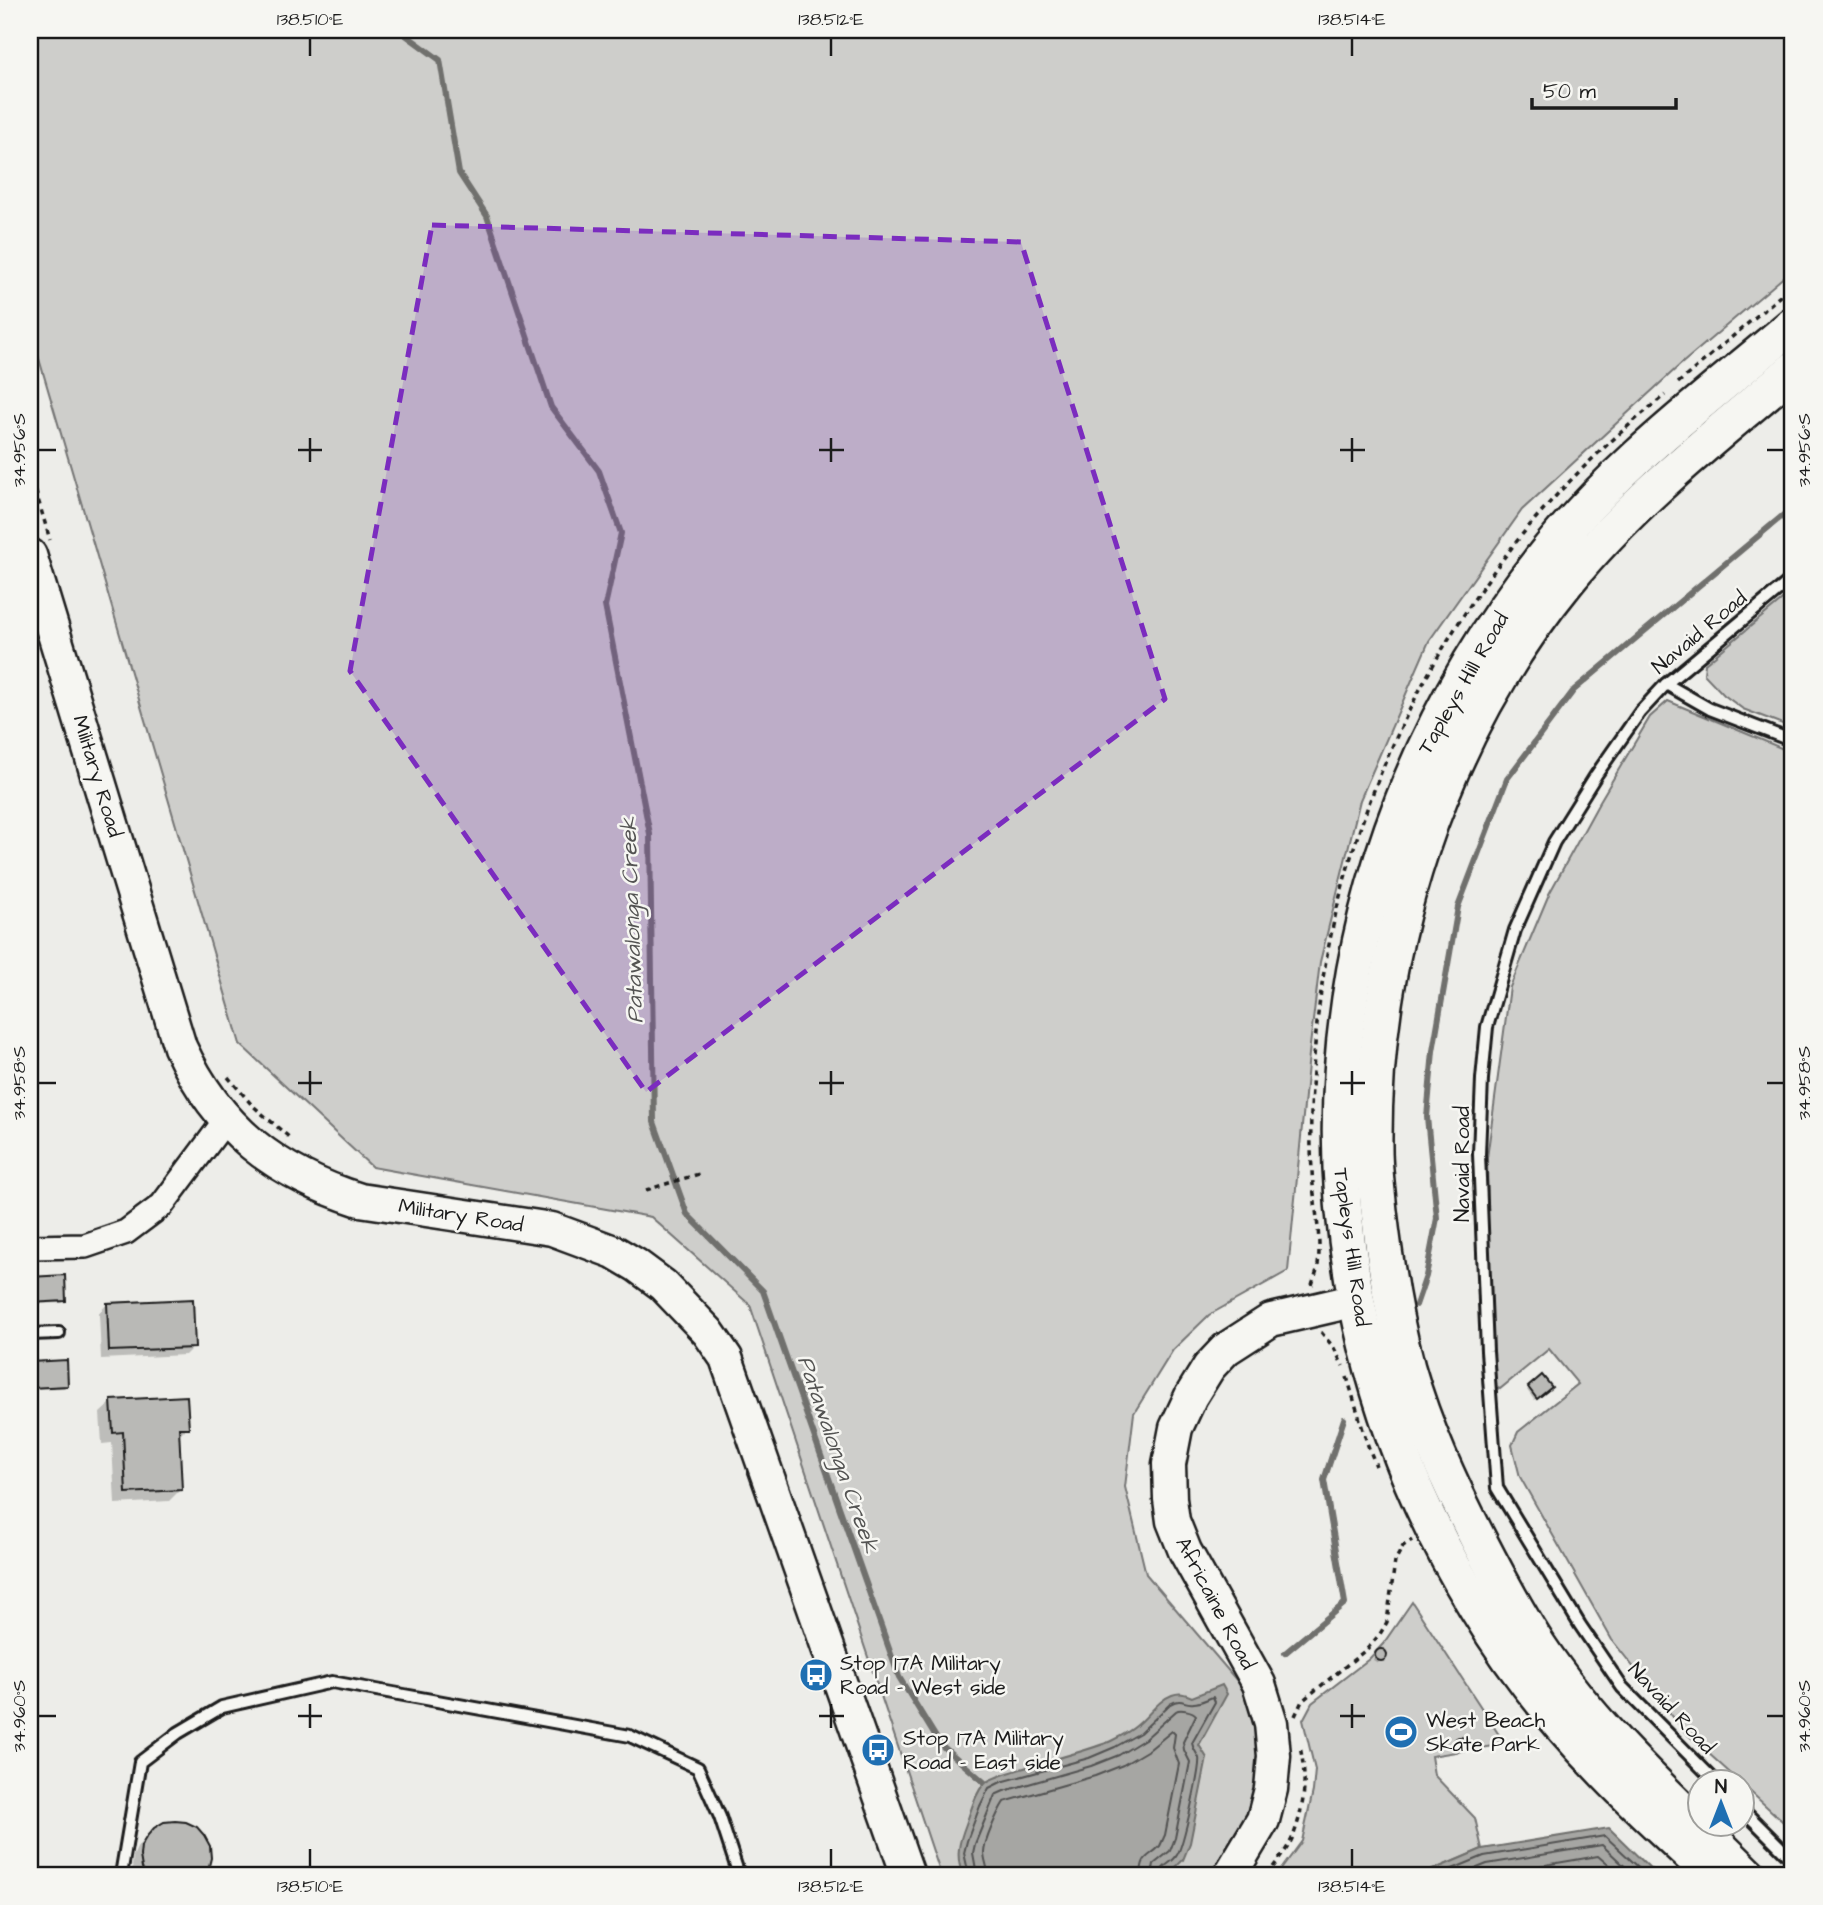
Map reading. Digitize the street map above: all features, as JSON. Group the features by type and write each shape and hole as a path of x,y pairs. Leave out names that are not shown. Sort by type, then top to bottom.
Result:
{"main road":[{"name":"Tapleys Hill Road","path":"1712,1875 1600,1768 1525,1680 1479,1611 1423,1509 1381,1398 1367,1349 1347,1240 1341,1189 1340,1120 1345,1038 1362,933 1386,845 1416,765 1433,729 1483,640 1547,551 1585,508 1625,468 1793,325"},
{"name":"Tapleys Hill Road","path":"1748,1875 1622,1749 1585,1707 1541,1650 1504,1591 1450,1484 1406,1366 1385,1263 1374,1154 1378,1049 1394,950 1430,821 1483,705 1532,626 1609,533 1663,481 1793,370"},
{"path":"1357,1300 1371,1294 1372,1280 1363,1198 1374,1154"}],"street":[{"name":"Military Road","path":"40,549 180,1047 204,1091 219,1112 248,1141 302,1178 360,1200 552,1229 614,1252 663,1285 708,1332 726,1358 908,1875"},
{"path":"30,1247 85,1246 127,1232 162,1205 227,1118"},
{"name":"Africaine Road","path":"1230,1875 1263,1820 1271,1789 1273,1767 1271,1723 1259,1684 1185,1551 1173,1521 1169,1464 1176,1428 1209,1367 1226,1349 1271,1320 1357,1300"}],"lane":[{"name":"Navaid Road","path":"1703,1769 1622,1687 1580,1625 1497,1488 1487,1351 1479,1154 1487,1027 1514,930 1554,842 1603,764 1640,712 1666,684 1793,578"},
{"path":"1666,684 1710,709 1793,741"},
{"path":"30,1334 59,1333"},
{"path":"121,1875 140,1762 178,1733 222,1707 332,1682 630,1736 698,1768 720,1816 740,1875"},
{"path":"1756,1823 1793,1860"}],"path":[{"path":"30,472 40,549"},
{"path":"222,1068 251,1105 290,1138"},
{"path":"646,1190 699,1174"},
{"path":"1294,1718 1302,1701 1367,1649 1380,1634 1387,1622 1395,1561 1403,1546 1416,1539"},
{"path":"1267,1875 1294,1836 1305,1772 1300,1745"}],"highlighted area":[{"path":"432,225 1021,242 1165,699 646,1092 350,671"}],"shaded area":[{"path":"30,30 1793,30 1793,269 1680,365 1522,510 1429,641 1360,800 1320,962 1288,1271 1209,1315 1173,1350 1134,1413 1125,1487 1146,1574 1244,1689 1261,1755 1240,1843 1207,1875 941,1875 750,1305 651,1217 372,1167 240,1044 30,328"},
{"path":"1793,591 1793,728 1743,709 1724,695 1704,674 1705,664"},
{"path":"1668,701 1793,753 1793,1831 1756,1797 1756,1769 1726,1769 1685,1732 1612,1640 1520,1477 1512,1445 1518,1432 1578,1384 1549,1349 1500,1389 1495,1387 1489,1277 1487,1158 1510,987 1549,894 1650,717"},
{"name":"West Beach Skate Park","path":"1412,1602 1505,1744 1431,1756 1434,1775 1475,1818 1482,1849 1421,1875 1277,1875 1302,1841 1313,1791 1315,1770 1303,1720 1312,1703 1369,1659 1383,1644"}],"water":[{"path":"1222,1685 1227,1694 1199,1745 1207,1758 1190,1843 1183,1860 1174,1869 1162,1875 963,1875 959,1862 960,1843 975,1799 983,1785 1004,1775 1113,1740 1133,1728 1172,1695 1192,1697"},
{"path":"1609,1828 1657,1875 1421,1875 1482,1849"}],"building":[{"path":"65,1275 66,1301 30,1303 30,1277"},
{"path":"193,1299 195,1348 109,1351 107,1303"},
{"path":"67,1360 68,1386 30,1388 30,1362"},
{"path":"1542,1375 1552,1387 1537,1399 1528,1387"},
{"path":"187,1396 189,1428 179,1428 182,1490 126,1493 123,1432 113,1433 111,1400"},
{"path":"1376,1650 1386,1650 1386,1660 1376,1660"},
{"path":"1460,1737 1466,1743 1460,1749 1454,1743"},
{"path":"175,1821 197,1827 204,1835 210,1846 211,1858 205,1875 146,1875 142,1868 141,1846 147,1836 164,1822"}],"waterway":[{"name":"Patawalonga Creek","path":"399,30 440,60 459,173 487,216 551,407 599,471 621,533 605,606 650,834 654,1122 687,1214 763,1291 899,1677 940,1744 984,1782"},
{"path":"1416,1305 1426,1276 1437,1218 1427,1117 1433,1051 1458,907 1507,779 1574,690 1793,507"},
{"path":"1285,1653 1345,1603 1324,1480 1344,1419"}],"place":[{"name":"Stop 17A Military Road - West side","path":"816,1675"},
{"name":"West Beach Skate Park","path":"1401,1732"},
{"name":"Stop 17A Military Road - East side","path":"878,1750"}]}
